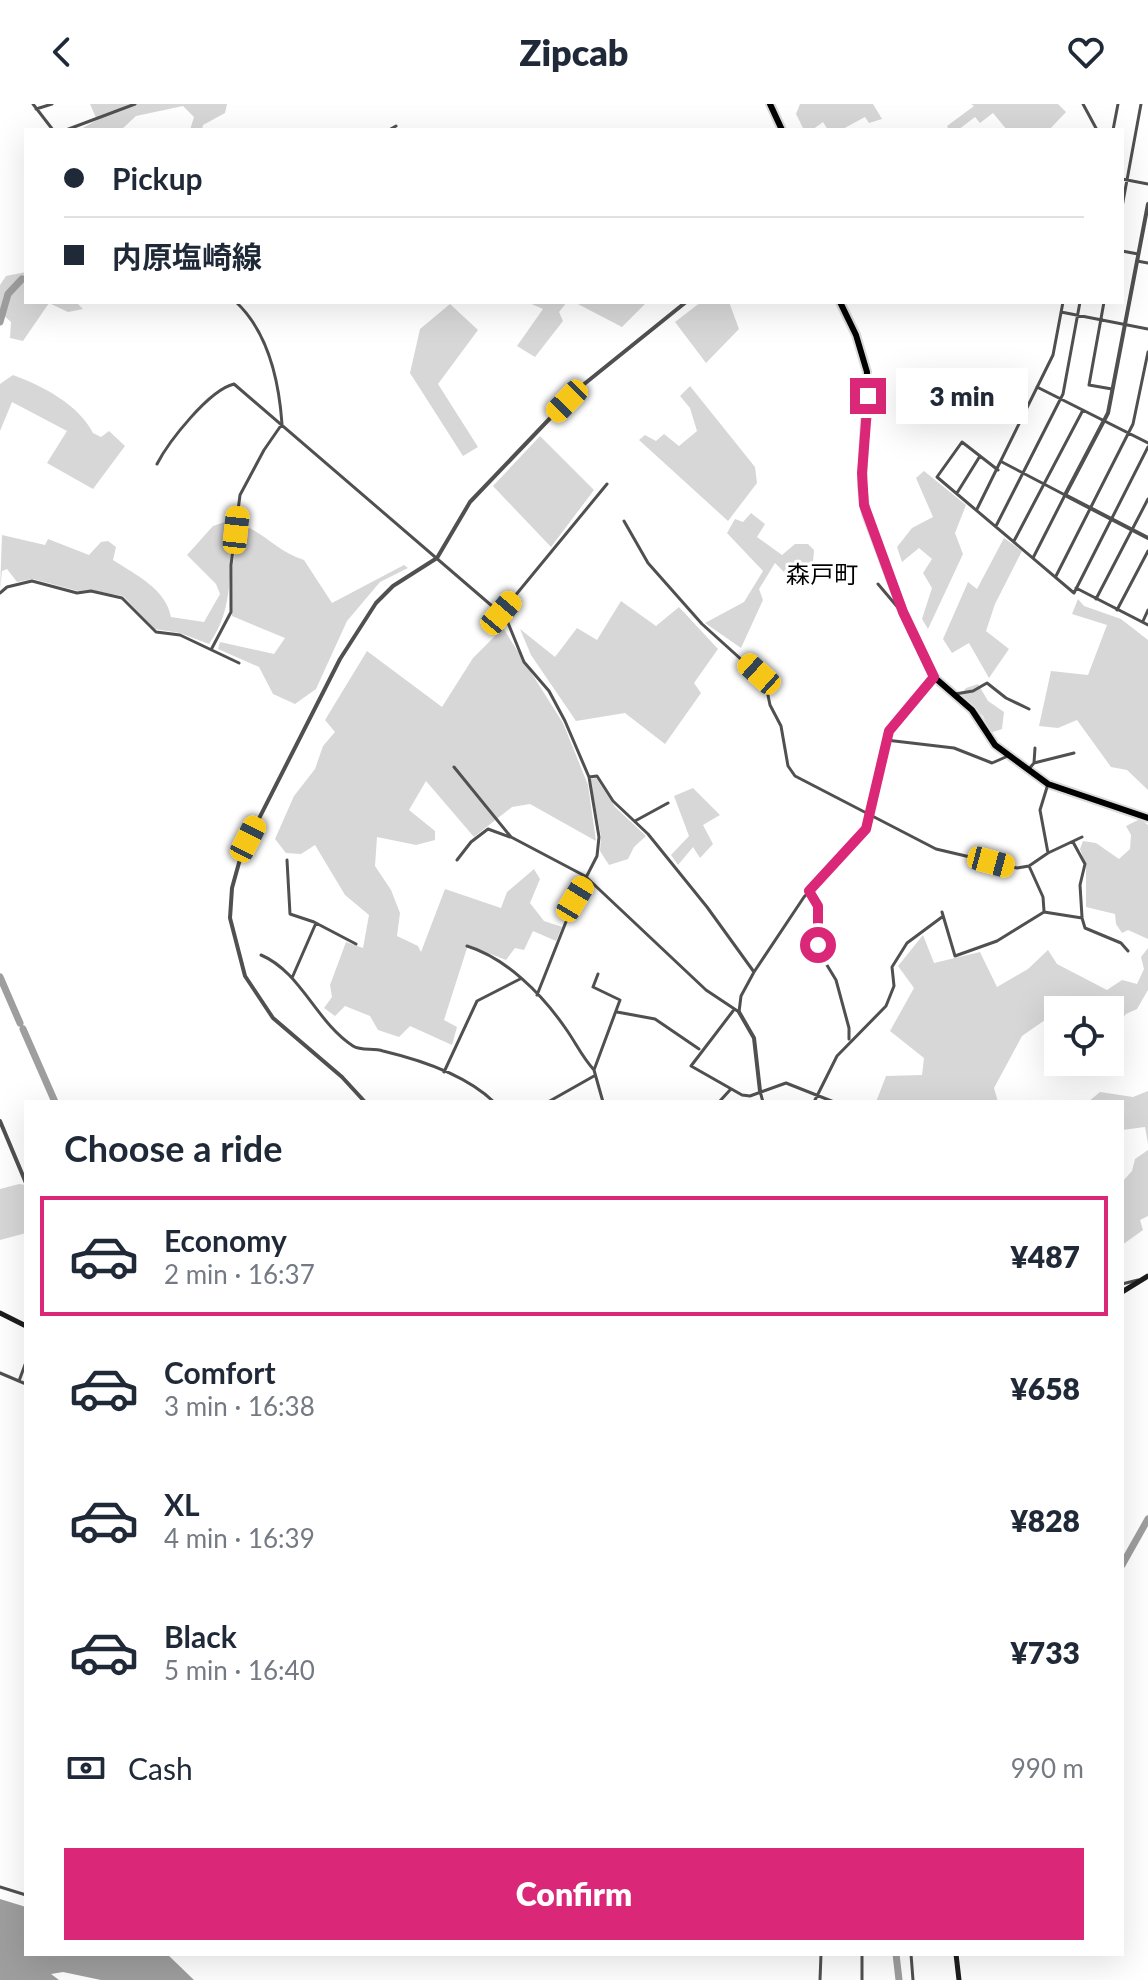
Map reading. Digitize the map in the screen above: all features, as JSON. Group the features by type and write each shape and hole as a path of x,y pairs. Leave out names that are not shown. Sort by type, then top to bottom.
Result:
{"main road":[{"path":"770,104 781,128"},
{"path":"841,304 856,335 867,372 862,496 903,612 934,677 972,710 995,745 1048,784 1148,818"},
{"path":"1124,1291 1148,1276"},
{"path":"0,1313 24,1325"},
{"path":"956,1956 959,1980"}],"street":[{"path":"33,104 51,128"},
{"path":"36,109 52,104"},
{"path":"71,128 135,104"},
{"path":"1083,104 1096,128"},
{"path":"1113,128 1118,104"},
{"path":"1141,104 1124,180 1148,184"},
{"path":"392,128 396,126"},
{"path":"1033,558 1104,421 1113,389 1148,204"},
{"path":"1124,251 1138,254"},
{"path":"1137,261 1148,263"},
{"path":"212,648 231,612 231,565 240,495 282,424 279,386 270,356 237,304"},
{"path":"363,1100 342,1077 273,1018 251,990 232,934 232,888 248,839 357,630 384,593 437,558 470,502 556,412 602,367 683,304"},
{"path":"977,509 1053,355 1063,304"},
{"path":"996,526 1061,399 1080,304"},
{"path":"1104,304 1089,385 1113,389"},
{"path":"1061,312 1148,329"},
{"path":"1055,578 1129,434 1148,352"},
{"path":"157,464 196,412 213,395 233,382 501,613 524,662 562,714 589,777 599,845 537,995"},
{"path":"998,470 962,442 937,477 1074,593 1148,445 1037,387"},
{"path":"1014,542 1083,410"},
{"path":"957,493 980,456"},
{"path":"1002,462 1148,538"},
{"path":"501,613 607,484"},
{"path":"1096,599 1148,499"},
{"path":"624,521 648,563 702,624 765,681 770,705 781,726 791,772 936,849 1011,867 1029,866 1082,837"},
{"path":"1117,610 1148,551"},
{"path":"0,593 7,587 32,581 77,593 91,591 122,598 156,632 180,635 239,663"},
{"path":"878,584 903,612"},
{"path":"1076,588 1148,625"},
{"path":"1142,622 1148,610"},
{"path":"829,1100 786,1083 747,1096 691,1066 700,1050 736,1012 754,972 809,891 862,836 872,814 892,724 934,677"},
{"path":"950,694 973,691 987,683 1029,709"},
{"path":"886,740 965,750 992,763 1008,756"},
{"path":"1034,763 1035,748"},
{"path":"1028,770 1034,763 1074,753"},
{"path":"454,767 511,837"},
{"path":"589,777 597,776 613,801 635,821 707,907 754,972"},
{"path":"1048,784 1040,810 1048,853"},
{"path":"635,821 668,803"},
{"path":"457,860 471,842 488,829 511,837 587,880 736,1012 754,1038 762,1100"},
{"path":"1073,842 1085,864 1080,885 1085,928 1121,943 1128,951"},
{"path":"287,860 288,912 356,944"},
{"path":"1029,866 1043,897 1044,912"},
{"path":"809,891 818,906 819,952 836,980 849,1028 847,1043"},
{"path":"815,1100 847,1043 886,1006 894,986 892,967 907,943 942,914 955,956 997,941 1044,912 1082,918"},
{"path":"291,978 316,923"},
{"path":"467,946 496,957 537,995 564,1025 594,1070"},
{"path":"261,955 281,966 321,1017 354,1047 390,1053 444,1072 472,1085 491,1100"},
{"path":"598,974 593,987 618,998 617,1012 594,1070 602,1100"},
{"path":"444,1072 477,1001 520,979"},
{"path":"617,1012 655,1019 700,1050"},
{"path":"552,1100 594,1076"},
{"path":"721,1100 732,1089"},
{"path":"0,1121 24,1178"},
{"path":"1124,1284 1141,1280"},
{"path":"19,1381 24,1367"},
{"path":"0,1373 24,1383"},
{"path":"0,1887 24,1894"},
{"path":"820,1980 821,1956"},
{"path":"862,1956 862,1980"},
{"path":"911,1956 913,1980"}],"shaded area":[{"path":"90,104 227,104 225,113 202,128 191,128 194,117 183,106 136,116 123,128 83,128 97,120"},
{"path":"800,104 873,104 882,119 869,123 865,117 845,128 827,128 823,122 815,128 803,128 796,114"},
{"path":"971,104 1058,104 1066,112 1051,128 1005,128 993,113 980,123 975,117 961,128 948,128 974,106"},
{"path":"24,272 24,304 48,304 23,341 10,338 11,322 0,312 0,285 6,276"},
{"path":"51,304 78,304 83,309 68,312"},
{"path":"450,304 478,330 438,384 478,447 463,456 410,373 420,329"},
{"path":"532,304 565,304 559,312 563,321 535,357 517,346 543,309"},
{"path":"578,304 645,304 622,327"},
{"path":"698,304 730,304 739,329 706,363 675,322"},
{"path":"13,375 69,405 93,433 101,437 109,431 125,446 93,489 47,463 67,431 12,402 0,431 0,384"},
{"path":"690,386 755,467 757,483 728,521 639,440 645,435 656,441 664,434 679,446 697,431 690,408 680,396"},
{"path":"540,436 594,490 551,547 493,486"},
{"path":"924,471 966,505 955,533 963,554 928,629 922,619 932,588 923,573 932,559 919,548 902,562 897,547 912,528 933,517 916,478"},
{"path":"751,513 765,524 757,537 782,555 795,544 808,544 814,550 813,562 802,572 789,577 775,563 759,589 763,600 741,648 705,623 744,602 763,571 727,533 735,519 743,522"},
{"path":"231,520 227,600 209,644 180,633 155,629 123,596 91,590 78,591 33,579 17,582 7,569 2,571 0,590 2,535 45,545 48,539 89,555 101,542 108,541 116,547 113,560 157,591 171,617 204,622 220,594 216,584 187,555 213,526"},
{"path":"240,524 304,560 332,603 404,565 408,568 380,582 347,621 316,689 295,704 273,694 259,667 218,649 220,642 274,654 285,638 232,616 233,564"},
{"path":"1004,538 1022,551 995,604 986,631 1009,649 989,678 969,643 952,653 943,639 968,582 977,589"},
{"path":"1078,599 1084,606 1121,619 1148,640 1148,790 1127,770 1111,767 1077,720 1058,728 1039,726 1051,671 1088,675 1107,625 1072,614"},
{"path":"621,601 656,626 679,607 718,649 694,683 701,693 665,744 625,713 576,721 531,655 520,629 555,657 577,628 597,640"},
{"path":"503,628 563,723 588,785 596,841 530,804 512,807 474,837 426,781 409,810 435,831 435,840 416,845 377,837 375,866 391,890 400,913 397,936 418,946 421,952 445,889 501,908 507,892 534,869 540,879 530,903 544,921 562,927 556,941 533,931 524,950 515,948 506,960 468,945 444,1020 457,1027 452,1045 410,1026 399,1037 378,1030 370,1016 345,1006 335,1016 324,1008 332,997 330,985 346,942 363,948 369,915 345,895 315,845 301,854 286,853 275,839 294,796 315,769 323,746 335,732 325,720 367,651 442,707 473,658"},
{"path":"978,684 988,701 1004,712 1002,729 990,733 983,716 960,696 966,688"},
{"path":"596,778 615,807 646,836 634,847 628,859 609,865 600,851 601,836 590,779"},
{"path":"693,788 720,815 703,825 713,844 700,858 693,847 678,865 671,855 689,836 674,796"},
{"path":"1140,819 1148,825 1148,939 1128,930 1122,933 1116,924 1115,914 1086,907 1086,865 1080,849 1083,841 1096,843 1119,859 1130,849 1131,835 1126,826"},
{"path":"923,935 934,963 980,952 997,987 1028,969 1048,950 1057,964 1107,990 1122,980 1137,984 1144,969 1141,957 1148,948 1148,990 1137,1009 1124,1017 1124,996 1044,996 1044,1021 1022,1036 994,1088 997,1100 877,1100 886,1076 922,1075 924,1058 890,1031 914,988 898,966"},
{"path":"1148,1091 1148,1144 1145,1127 1124,1130 1124,1100 1090,1100 1100,1092 1133,1097"},
{"path":"1148,1150 1148,1216 1140,1220 1143,1230 1124,1244 1124,1180 1132,1171 1135,1159"},
{"path":"24,1185 24,1234 0,1240 0,1189"},
{"path":"0,1899 24,1906 24,1956 169,1956 194,1980 101,1980 63,1972 51,1974 59,1980 0,1980"}],"waterway":[{"path":"0,322 8,294 22,279"},
{"path":"0,977 20,1023"},
{"path":"23,1029 54,1100"},
{"path":"1124,1561 1148,1519"},
{"path":"896,1956 899,1980"}],"district":[{"name":"森戸町","path":"822,573"}],"route":[{"path":"818,945 818,906 809,891 843,852 862,836 872,814 892,724 934,677 903,612 866,514 862,473 868,396"}]}
